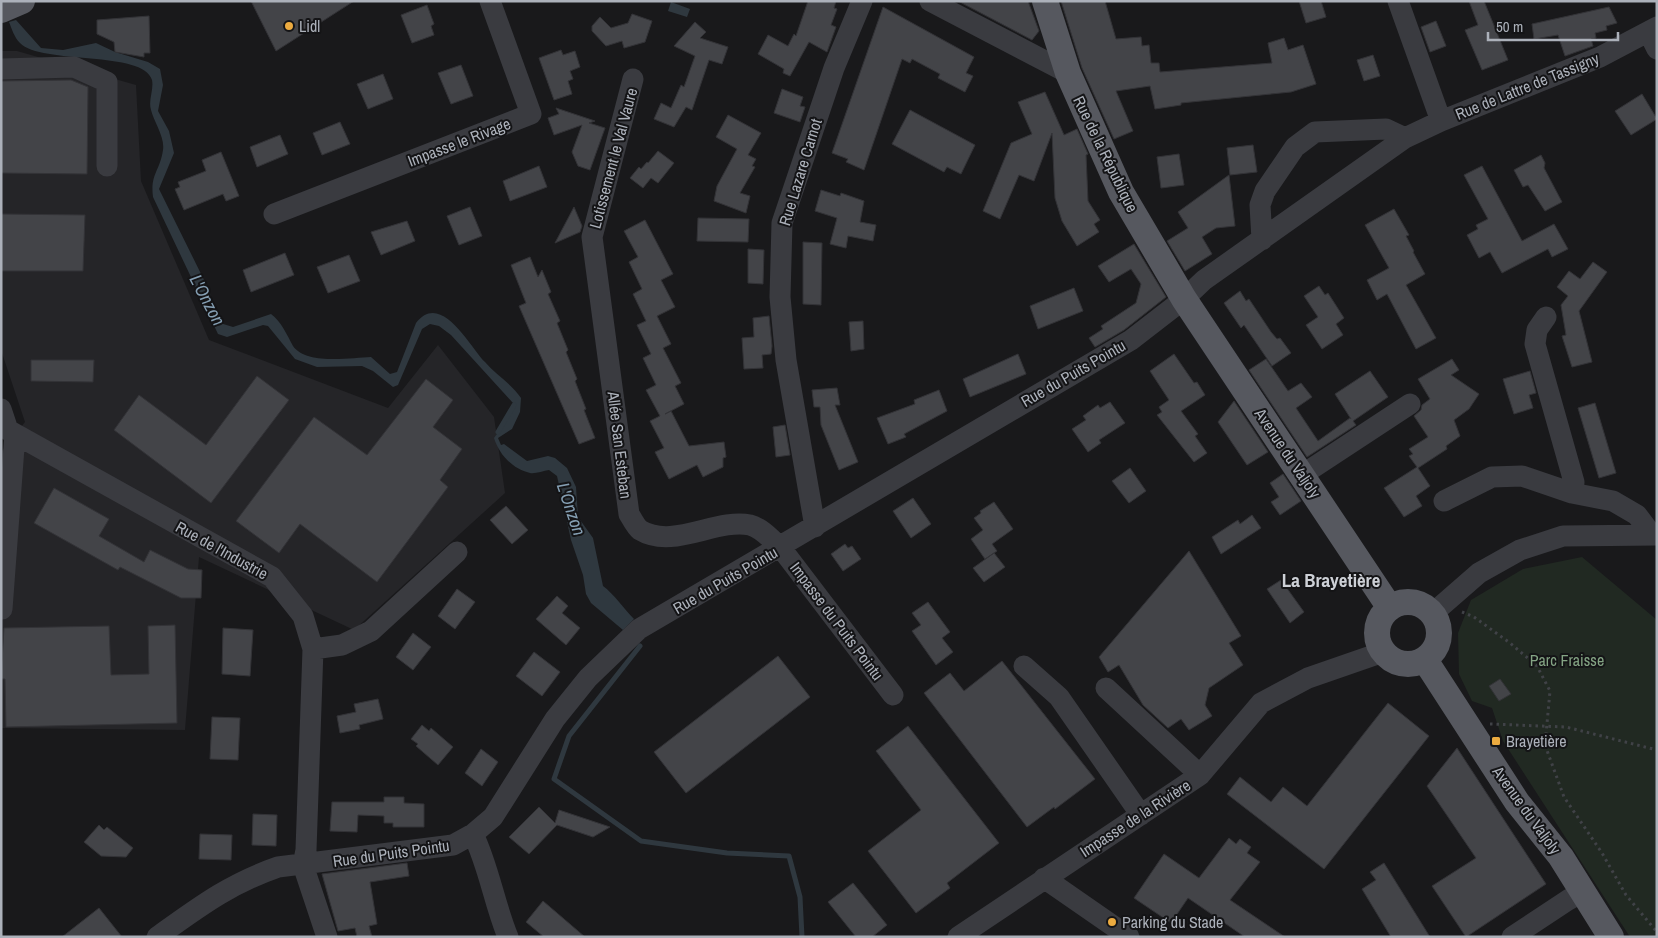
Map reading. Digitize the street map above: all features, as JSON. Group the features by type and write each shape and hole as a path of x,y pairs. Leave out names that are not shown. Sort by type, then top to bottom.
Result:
{"main road":[{"name":"Rue de la République","path":"1044,1 1068,73 1121,192 1184,299"},
{"name":"Avenue du Valjoly","path":"1184,299 1390,608"},
{"path":"1408,602 1425,608 1438,608 1439,634 1437,644 1425,660 1405,664 1389,658 1383,652 1377,633 1383,615 1390,608 1408,602"},
{"name":"Avenue du Valjoly","path":"1425,660 1471,727 1517,802 1561,857 1611,937"}],"street":[{"name":"Impasse le Rivage","path":"274,214 531,114 490,1"},
{"name":"Rue Lazare Carnot","path":"815,527 785,351 780,297 782,222 834,68 862,1"},
{"path":"930,1 1068,73"},
{"path":"1398,1 1441,121"},
{"name":"Rue de Lattre de Tassigny","path":"1184,299 1204,280 1405,138 1441,121 1654,36"},
{"path":"1,69 74,67 107,82 107,166"},
{"name":"Lotissement le Val Vaure","path":"592,237 634,79"},
{"path":"1262,240 1260,205 1265,191 1295,147 1315,132 1386,129 1405,138"},
{"name":"Allée San Esteban","path":"592,237 629,514 639,530 656,536 690,535 733,524 752,526 766,534 781,548"},
{"name":"Rue du Puits Pointu","path":"157,937 216,894 278,867 453,845 472,834 493,816 555,719 588,678 639,629 781,548 1132,340 1184,299"},
{"path":"1546,317 1537,330 1535,344 1574,482 1572,493"},
{"path":"1302,475 1410,404"},
{"name":"Rue de l'Industrie","path":"1,409 8,430 272,577 303,616 313,649 306,850 303,865"},
{"path":"2,608 15,434"},
{"path":"1444,501 1492,477 1522,476 1572,493 1613,501 1637,515 1654,535"},
{"path":"1438,608 1479,573 1520,550 1563,536 1654,535"},
{"name":"Impasse du Puits Pointu","path":"781,548 893,695"},
{"path":"313,649 342,645 371,631 457,552"},
{"name":"Impasse de la Rivière","path":"958,937 1200,775 1261,703 1308,678 1383,652"},
{"path":"1024,666 1059,697 1141,815"},
{"path":"1106,688 1200,775"},
{"path":"472,834 484,857 502,923 508,937"},
{"path":"303,865 327,937"},
{"path":"1044,878 1130,937"},
{"path":"1512,937 1568,900 1584,892"}],"path":[{"path":"1438,608 1503,638 1537,666 1550,691 1545,745 1564,797 1602,853 1626,895 1657,932"},
{"path":"1471,727 1492,723 1566,726 1657,750"}],"shaded area":[{"path":"1,51 17,51 136,85 141,181 209,340 388,408 438,345 494,417 505,493 354,630 199,557 185,730 1,728 1,452 25,422 1,350"}],"green space":[{"name":"Parc Fraisse","path":"1582,557 1657,620 1657,937 1630,937 1503,741 1492,708 1472,701 1459,674 1458,633 1471,600 1523,569"}],"water":[{"path":"671,2 690,9 687,17 668,11"},
{"path":"16,20 41,48 63,50 96,43 115,52 148,62 160,69 163,85 158,111 169,131 174,153 159,189 208,288 220,323 233,327 271,314 281,324 293,346 299,352 308,356 329,359 371,357 390,374 397,372 416,323 426,315 435,313 445,317 454,324 485,362 521,398 520,412 512,429 498,438 501,445 504,444 527,461 548,456 555,458 567,468 576,487 578,517 593,538 603,586 634,619 623,630 591,603 586,594 583,575 571,540 557,476 549,470 537,473 523,471 507,460 499,450 494,438 508,418 513,403 451,335 439,326 430,324 422,329 398,385 393,387 373,371 362,366 317,367 295,359 268,326 263,325 227,337 218,334 153,197 153,183 162,157 163,145 150,106 152,80 145,71 131,65 31,50 20,43 15,36 9,22"}],"building":[{"name":"Lidl","path":"251,1 354,1 276,51"},
{"path":"808,1 836,1 834,8 837,9 831,25 836,27 827,52 809,42 790,76 783,73 784,69 758,54 768,35 788,46 794,34 796,36"},
{"path":"958,1 1028,1 1039,31 1032,40"},
{"path":"1061,1 1105,1 1116,39 1141,37 1142,46 1149,45 1151,63 1159,63 1160,72 1272,63 1268,43 1284,38 1288,50 1303,45 1316,84 1291,92 1181,103 1181,105 1155,109 1150,86 1116,91 1133,131 1114,139 1082,68"},
{"path":"1299,1 1321,1 1326,17 1306,23"},
{"path":"1469,1 1484,1 1508,60 1482,70 1465,30 1478,25"},
{"path":"427,5 434,24 431,26 434,35 412,43 401,15"},
{"path":"883,7 974,57 966,73 973,76 965,92 938,78 940,74 912,59 910,63 902,59 864,170 846,162 848,159 832,153"},
{"path":"1609,7 1617,23 1606,26 1607,30 1595,33 1596,38 1591,39 1593,46 1565,56 1558,35 1534,39 1532,24"},
{"path":"632,14 652,21 645,42 624,48 622,41 606,46 592,31 592,26 600,17 611,28 628,23"},
{"path":"149,16 150,53 144,53 144,57 115,52 114,42 97,34 97,20"},
{"path":"1436,21 1446,46 1430,52 1421,27"},
{"path":"695,22 706,32 700,38 728,47 722,64 709,60 692,110 686,107 674,127 654,119 661,103 671,108 681,85 684,87 695,56 674,46"},
{"path":"561,50 563,55 575,51 580,67 570,71 573,79 568,81 572,94 554,100 539,58"},
{"path":"1373,55 1380,76 1364,81 1357,60"},
{"path":"461,65 473,96 451,104 438,73"},
{"path":"383,74 393,99 368,109 357,84"},
{"path":"71,80 88,87 87,174 1,173 1,81"},
{"path":"782,89 803,97 800,106 805,107 800,122 774,113"},
{"path":"1045,92 1064,135 1077,129 1088,154 1086,155 1088,201 1100,220 1094,224 1099,232 1077,246 1062,221 1055,198 1052,133 1034,181 1019,175 1000,219 983,211 1011,143 1032,134 1018,102"},
{"path":"1642,94 1657,119 1631,135 1615,111"},
{"path":"556,108 595,121 589,123 605,128 590,170 578,166 572,152 582,125 554,135 548,118 559,114"},
{"path":"910,110 975,145 961,174 947,167 944,172 892,144"},
{"path":"728,115 761,133 748,155 756,159 752,166 755,167 740,193 750,196 746,213 714,201 717,186 737,149 716,137"},
{"path":"340,122 350,144 322,155 313,133"},
{"path":"280,135 288,154 257,167 250,147"},
{"path":"1253,145 1257,172 1230,175 1227,148"},
{"path":"658,151 674,163 658,183 651,178 643,188 630,178 639,167 641,169 648,163"},
{"path":"221,152 239,196 226,201 223,194 184,210 175,189 180,187 178,182 206,171 202,160"},
{"path":"1179,154 1184,185 1161,188 1157,157"},
{"path":"1541,155 1545,163 1544,168 1562,202 1545,211 1528,185 1523,187 1514,170"},
{"path":"539,166 547,187 510,201 503,181"},
{"path":"1482,166 1522,241 1554,224 1568,249 1552,257 1548,249 1502,273 1490,252 1479,258 1467,235 1478,229 1476,225 1488,219 1464,175"},
{"path":"1229,175 1235,226 1216,228 1202,237 1212,254 1185,271 1167,241 1188,228 1178,212"},
{"path":"821,190 840,196 841,193 864,201 860,222 876,225 873,241 848,236 846,248 830,244 837,218 815,211"},
{"path":"470,207 482,236 459,245 447,216"},
{"path":"574,207 582,226 580,232 555,243"},
{"path":"1394,209 1409,235 1406,236 1425,274 1406,285 1436,338 1416,349 1387,294 1377,300 1367,280 1389,268 1365,225"},
{"path":"1,214 85,215 83,271 1,271"},
{"path":"698,218 749,219 748,242 697,241"},
{"path":"645,220 673,274 661,280 675,307 657,316 671,344 663,348 681,383 675,386 684,404 665,414 671,411 689,446 724,442 726,457 723,458 723,467 703,477 697,465 669,479 655,452 664,448 650,421 660,416 646,390 656,385 643,358 651,354 637,325 646,321 633,294 642,289 629,262 638,257 624,231"},
{"path":"407,221 415,241 381,255 371,232"},
{"path":"803,242 822,243 821,305 803,304"},
{"path":"1134,244 1166,297 1124,330 1095,347 1089,338 1103,329 1101,326 1136,303 1141,284 1131,269 1109,282 1098,266"},
{"path":"748,249 764,250 763,284 748,283"},
{"path":"285,253 294,275 251,292 243,270"},
{"path":"349,255 360,281 328,293 317,267"},
{"path":"530,257 538,277 542,270 551,292 548,294 560,321 557,323 568,350 566,352 577,379 575,381 595,438 579,444 519,306 526,303 511,265"},
{"path":"1593,262 1607,272 1579,311 1592,362 1572,367 1562,336 1566,335 1561,305 1568,296 1557,287 1569,271 1580,279"},
{"path":"1319,286 1325,295 1328,293 1344,318 1336,324 1343,335 1322,349 1306,325 1318,317 1304,296"},
{"path":"1074,288 1083,311 1038,329 1030,306"},
{"path":"1240,291 1246,301 1249,299 1271,332 1277,339 1280,338 1291,353 1272,366 1244,325 1241,328 1224,303"},
{"path":"769,316 771,354 762,355 763,368 744,369 742,338 754,337 753,318"},
{"path":"863,321 864,349 851,351 849,322"},
{"path":"1018,354 1026,374 970,397 963,379"},
{"path":"1174,354 1194,383 1197,382 1205,395 1181,411 1198,434 1195,436 1207,453 1194,462 1157,415 1162,412 1159,407 1169,400 1150,371"},
{"path":"1266,359 1288,391 1301,383 1312,397 1296,408 1318,441 1351,419 1335,394 1370,371 1388,397 1353,421 1356,425 1307,457 1249,370"},
{"path":"1452,359 1459,370 1451,375 1479,394 1469,409 1454,420 1460,436 1446,446 1447,449 1418,468 1430,486 1416,496 1422,506 1404,517 1384,488 1417,467 1409,456 1413,454 1409,449 1428,437 1414,416 1421,410 1422,405 1430,399 1418,379"},
{"path":"31,360 94,360 93,382 31,381"},
{"path":"1530,371 1536,393 1529,395 1533,408 1514,414 1503,379"},
{"path":"257,376 289,400 211,503 114,430 139,395 206,445"},
{"path":"426,379 453,400 433,427 462,449 440,480 448,487 377,582 300,524 279,553 236,521 314,417 367,455"},
{"path":"837,388 840,405 835,405 858,462 839,470 821,425 820,407 814,407 812,390"},
{"path":"939,390 947,411 904,434 906,437 888,444 877,418 915,404 914,400"},
{"path":"1234,401 1268,452 1247,465 1218,422"},
{"path":"1110,402 1125,423 1099,440 1101,443 1088,452 1072,429 1086,420 1083,416 1098,405 1100,408"},
{"path":"1595,403 1616,473 1599,478 1578,408"},
{"path":"785,425 790,455 776,457 773,427"},
{"path":"1130,468 1146,491 1129,503 1112,481"},
{"path":"1283,474 1301,501 1280,515 1271,502 1279,497 1270,483"},
{"path":"54,488 109,519 99,536 144,562 150,550 188,569 202,570 201,598 181,598 120,567 118,570 34,523"},
{"path":"913,498 931,524 911,538 893,511"},
{"path":"994,502 1013,529 992,544 997,551 985,559 971,539 983,530 974,518 981,513 980,511"},
{"path":"506,506 528,530 512,544 490,520"},
{"path":"1252,515 1261,528 1221,554 1212,537 1238,520 1240,524"},
{"path":"845,544 848,548 852,546 861,559 843,571 831,554"},
{"path":"1189,551 1241,636 1229,643 1243,665 1209,688 1205,705 1212,716 1189,730 1181,719 1168,728 1143,705 1119,665 1108,672 1099,657"},
{"path":"994,553 1005,567 984,582 973,568"},
{"path":"1281,580 1304,612 1290,623 1267,589"},
{"path":"457,589 475,602 455,629 438,616"},
{"path":"557,596 568,606 562,613 580,628 566,645 536,619"},
{"path":"928,602 950,632 942,638 953,652 936,665 912,631 921,625 912,613"},
{"path":"175,625 177,723 6,727 5,679 1,679 4,628 109,626 111,675 149,674 148,626"},
{"path":"223,628 253,630 250,676 222,674"},
{"path":"413,633 431,647 413,670 396,657"},
{"path":"534,652 560,672 542,696 516,676"},
{"path":"778,656 810,697 686,793 654,752"},
{"path":"1002,661 1095,779 1027,827 924,693 950,673 964,691"},
{"path":"1500,679 1511,694 1499,701 1489,686"},
{"path":"378,699 383,719 359,725 360,729 340,733 337,716 356,712 354,704"},
{"path":"1388,703 1429,736 1324,869 1227,794 1240,777 1271,802 1283,787 1307,806"},
{"path":"212,717 240,718 238,760 210,759"},
{"path":"422,725 429,731 431,728 453,747 438,765 416,746 418,744 411,739"},
{"path":"908,726 999,843 947,883 950,888 916,913 868,851 921,810 876,751"},
{"path":"1457,748 1546,884 1466,937 1432,886 1476,858 1427,786"},
{"path":"481,749 498,762 482,786 465,773"},
{"path":"384,797 404,797 404,803 424,804 424,827 393,827 393,823 384,823 384,816 358,815 357,832 330,831 332,802 384,802"},
{"path":"539,807 555,823 559,810 610,827 593,837 557,825 529,854 509,837"},
{"path":"253,814 277,815 276,846 252,845"},
{"path":"99,825 104,830 107,827 133,848 126,857 101,856 84,842"},
{"path":"200,834 232,835 231,860 199,859"},
{"path":"1229,838 1236,844 1240,839 1251,847 1247,853 1260,862 1230,900 1285,937 1245,937 1188,898 1171,923 1134,898 1164,854 1199,878"},
{"path":"407,863 409,876 370,882 377,924 369,926 372,937 357,937 355,928 338,931 322,874"},
{"path":"1384,863 1430,937 1391,937 1362,889 1376,880 1370,872"},
{"path":"853,883 887,925 872,937 856,937 828,902"},
{"path":"543,901 585,937 544,937 526,922"},
{"path":"99,908 122,937 62,937"}],"waterway":[{"name":"L'Onzon","path":"498,432 514,405"},
{"name":"L'Onzon","path":"640,646 569,736 554,779 641,841 727,853 789,856 800,897 802,937"}],"place":[{"name":"Lidl","path":"289,26"},
{"name":"Brayetière","path":"1496,741"},
{"name":"Parking du Stade","path":"1112,922"}],"district":[{"name":"La Brayetière","path":"1331,580"}]}
